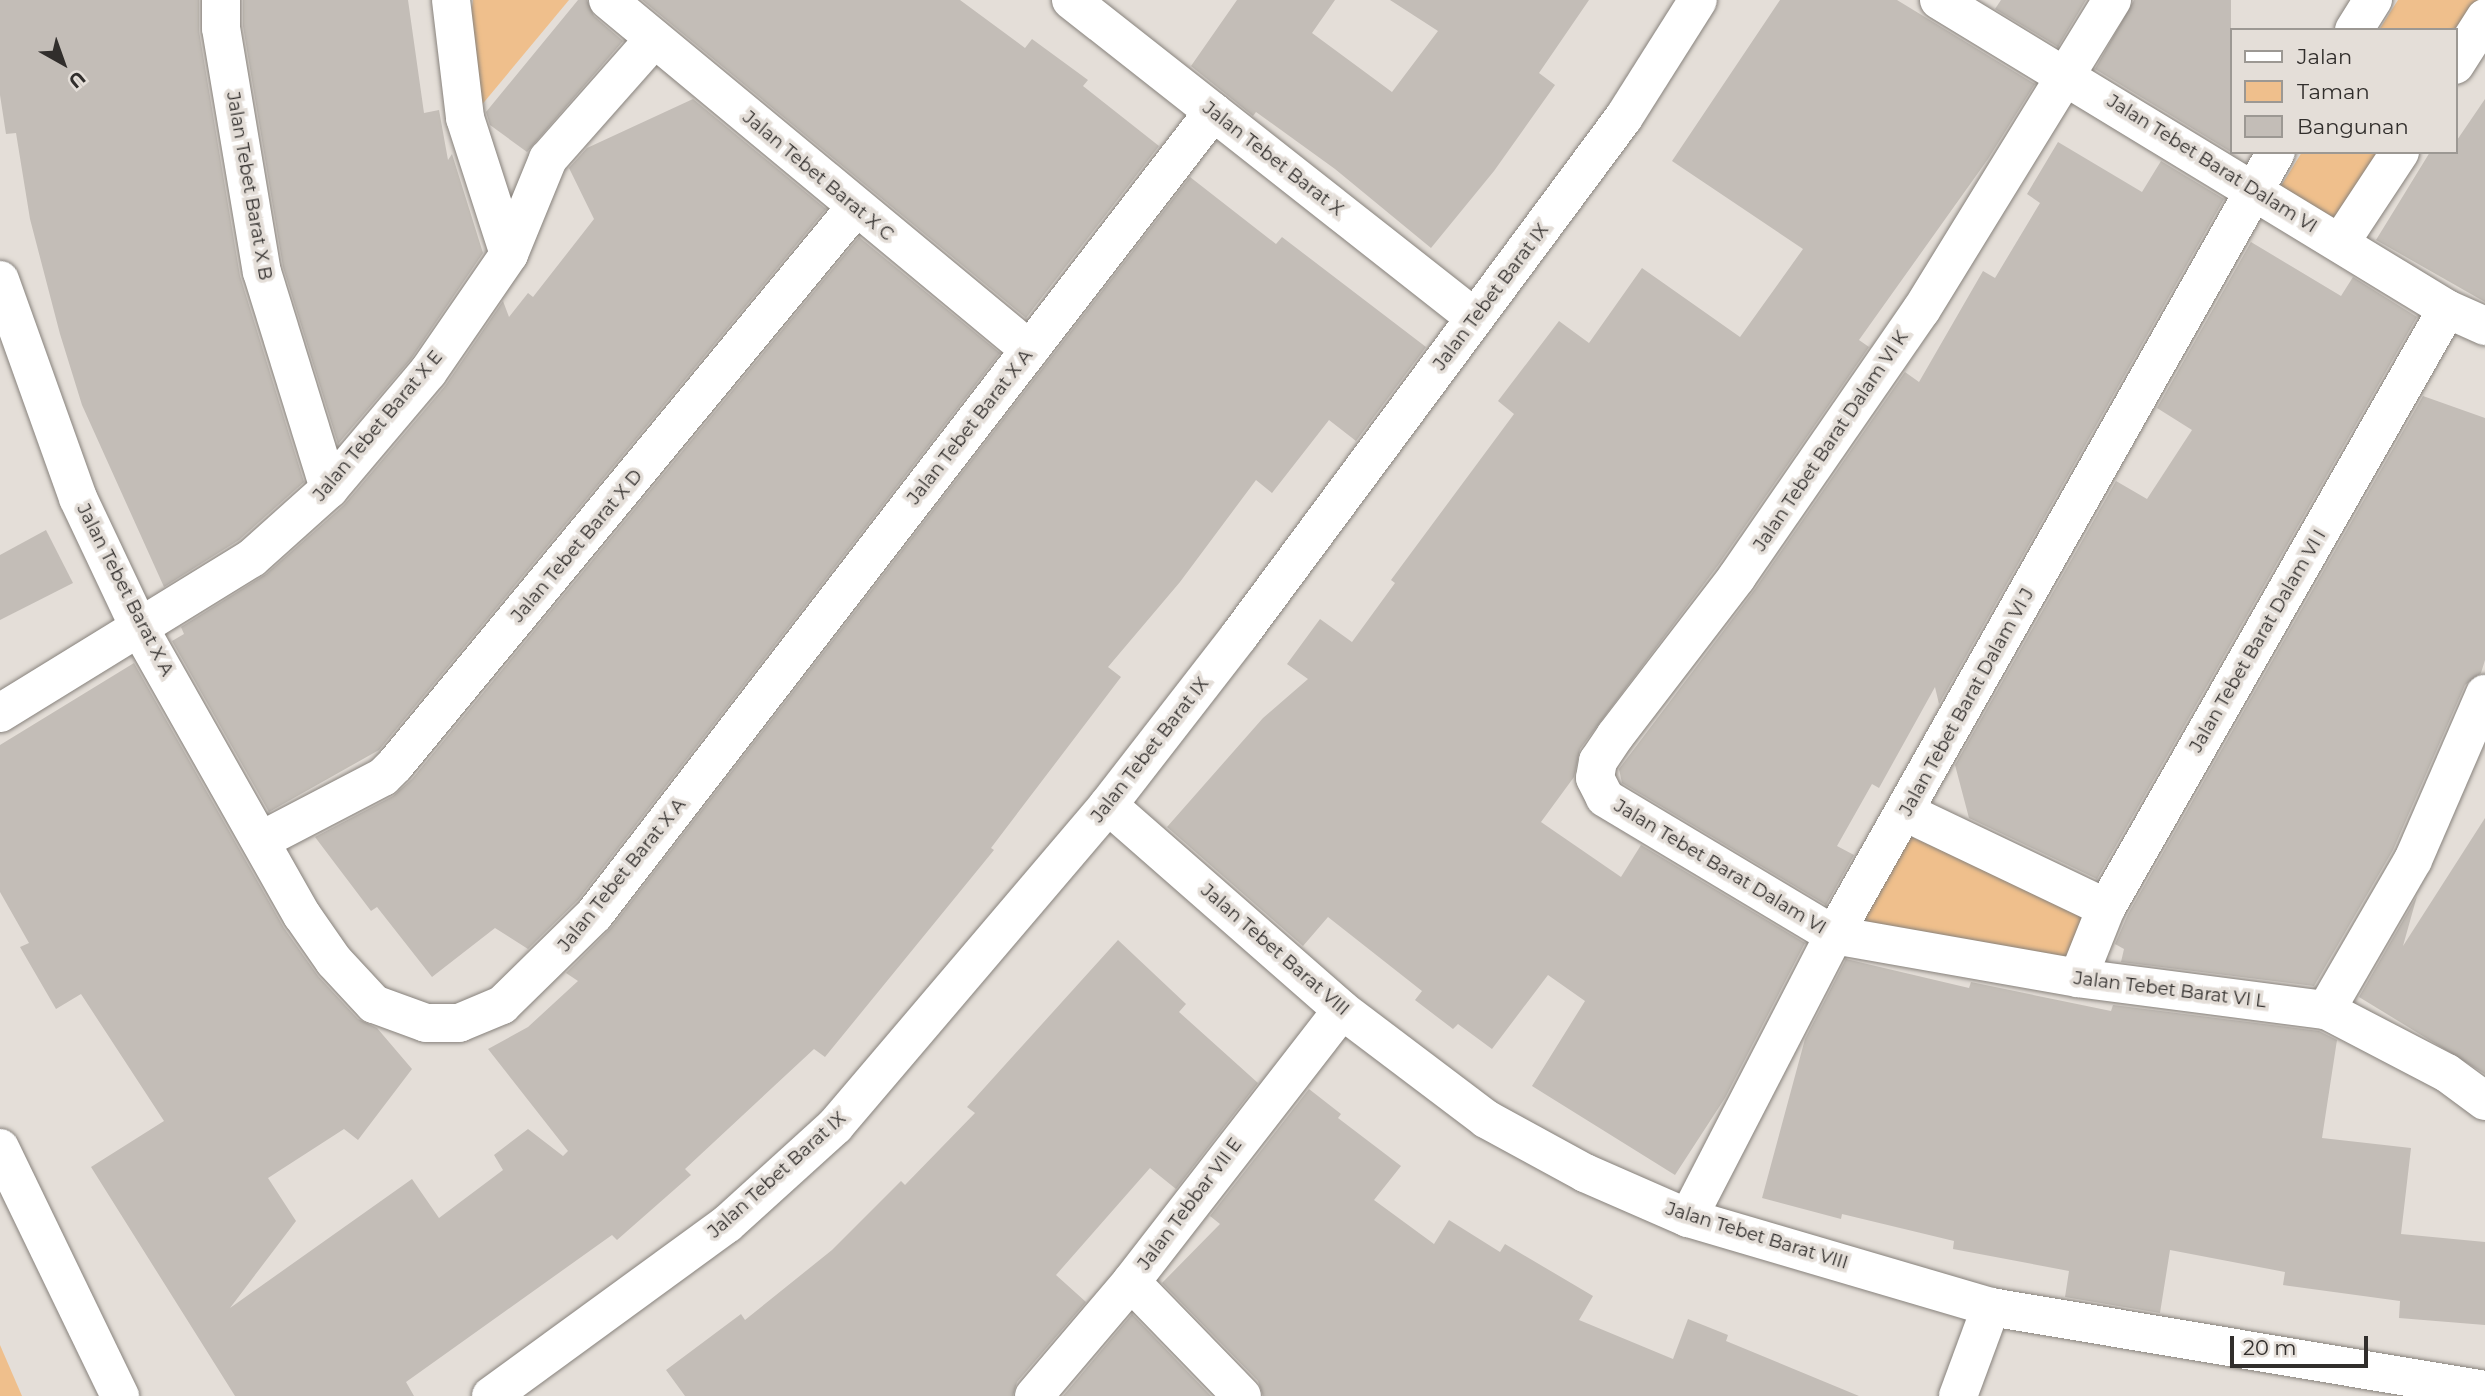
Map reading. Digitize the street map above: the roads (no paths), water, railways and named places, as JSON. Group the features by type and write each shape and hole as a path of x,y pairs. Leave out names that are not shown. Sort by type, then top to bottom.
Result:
{"street":[{"name":"Jalan Tebet Barat X B","path":"221,0 221,28 262,272 329,489"},
{"path":"451,0 464,118 509,254"},
{"name":"Jalan Tebet Barat X C","path":"608,0 855,208 1030,349"},
{"name":"Jalan Tebet Barat X","path":"1071,0 1475,318"},
{"name":"Jalan Tebet Barat IX","path":"491,1396 727,1224 835,1126 1108,805 1624,117 1698,0"},
{"name":"Jalan Tebet Barat Dalam VI","path":"1939,0 2066,74 2447,309 2485,326"},
{"name":"Jalan Tebet Barat Dalam VI K","path":"1605,798 1595,778 1598,761 1737,577 1898,343 2112,0"},
{"path":"2355,28 2373,0"},
{"path":"2457,62 2485,18"},
{"name":"Jalan Tebet Barat X E","path":"0,713 252,558 329,489 428,372 509,254 548,159 654,39"},
{"name":"Jalan Tebet Barat X A","path":"0,281 78,498 140,629 309,925 334,961 374,1004 426,1023 459,1023 502,1005 594,915 1213,112"},
{"name":"Jalan Tebet Barat Dalam VI J","path":"1688,1218 1834,935 2275,154"},
{"path":"2340,243 2399,154"},
{"name":"Jalan Tebet Barat X D","path":"262,839 383,777 395,765 855,208"},
{"name":"Jalan Tebet Barat Dalam VI I","path":"2078,978 2106,908 2447,309"},
{"path":"2326,1010 2408,871 2485,694"},
{"name":"Jalan Tebet Barat Dalam VI","path":"1605,798 1834,935"},
{"name":"Jalan Tebet Barat VIII","path":"1108,805 1342,1010 1486,1119 1585,1173 1688,1218 1991,1307 2485,1390"},
{"path":"1905,812 2106,908"},
{"name":"Jalan Tebet Barat VI L","path":"1834,935 2078,978 2326,1010 2447,1073 2485,1101"},
{"name":"Jalan Tebbar VII E","path":"1034,1396 1131,1282 1342,1010"},
{"path":"0,1148 120,1396"},
{"path":"1131,1282 1242,1396"},
{"path":"1958,1396 1991,1307"}]}
